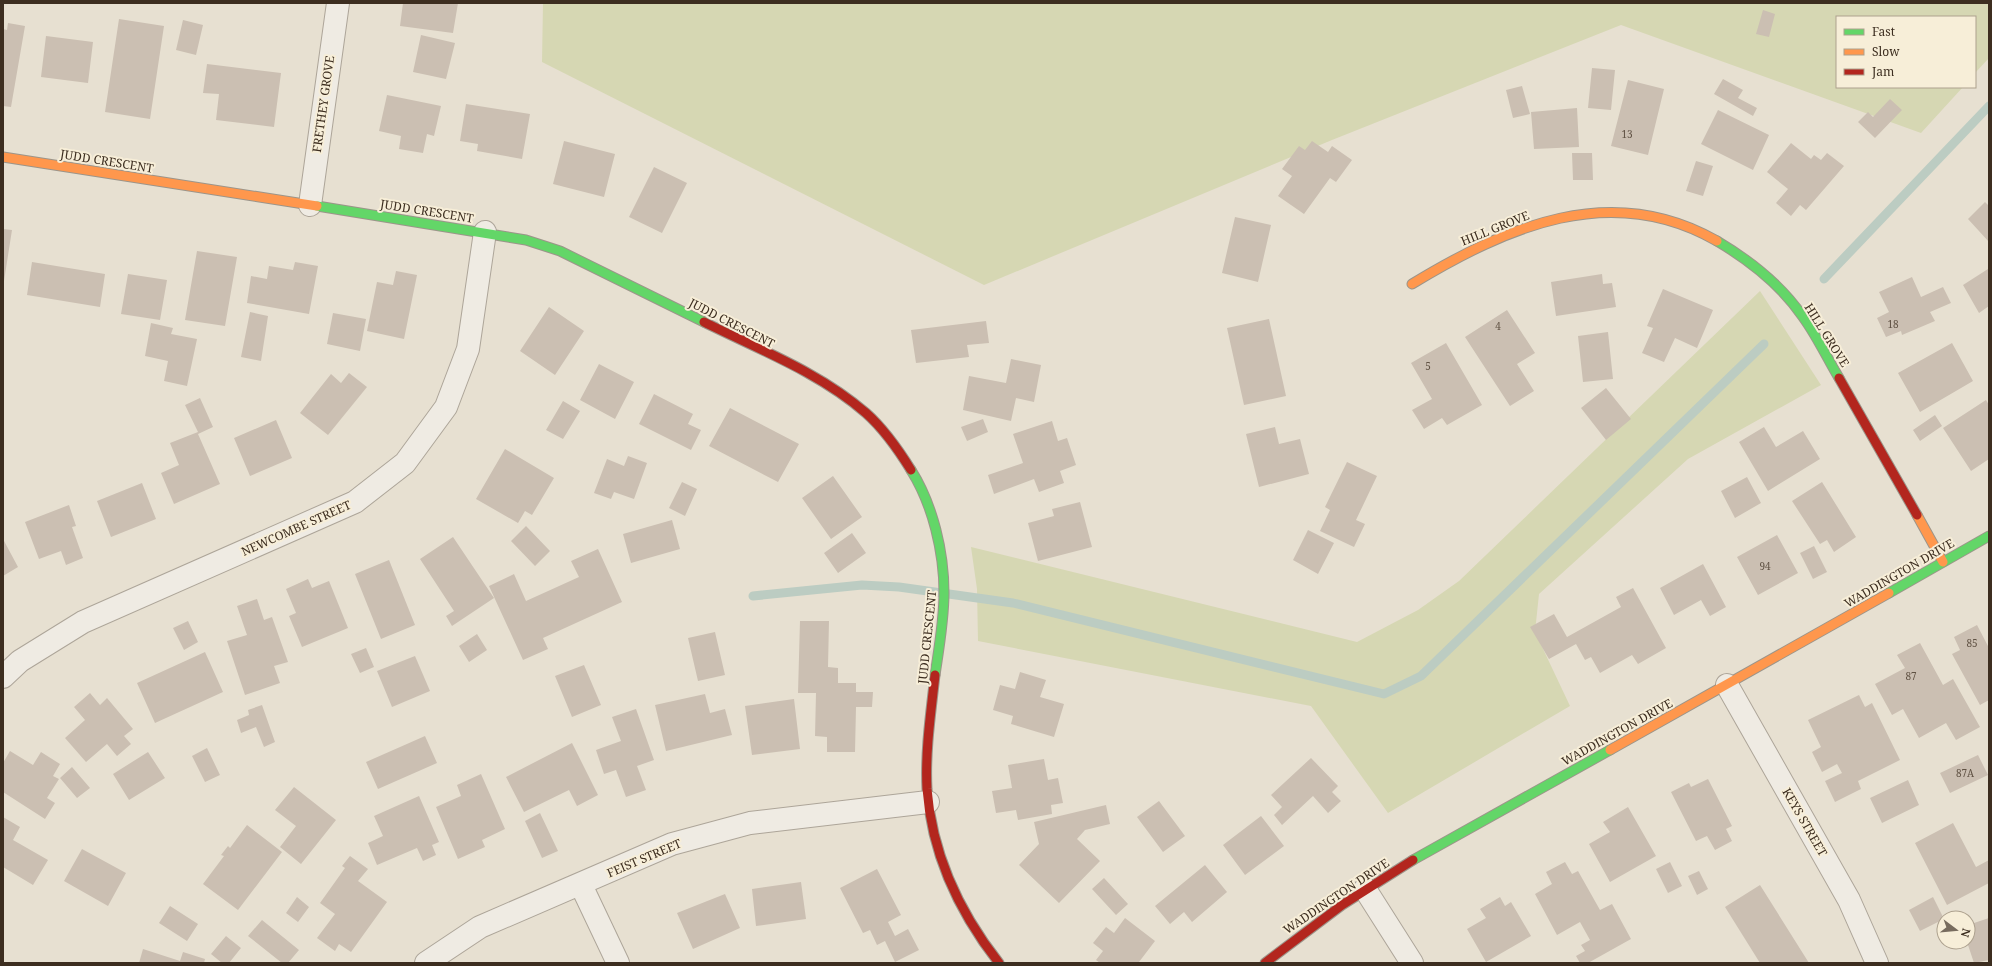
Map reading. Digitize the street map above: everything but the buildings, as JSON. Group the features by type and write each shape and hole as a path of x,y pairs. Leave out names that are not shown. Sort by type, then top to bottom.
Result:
{"street":[{"name":"FRETHEY GROVE","path":"310,205 338,3"},
{"name":"JUDD CRESCENT","path":"3,157 485,232 526,240 560,251 816,378 867,414 887,435 908,464 928,505 938,537 944,570 943,616 937,660 927,763 928,802 932,829 950,884 979,936 999,963"},
{"name":"HILL GROVE","path":"1412,284 1456,256 1509,232 1549,220 1591,213 1624,212 1669,219 1725,243 1756,265 1799,311 1943,562"},
{"name":"NEWCOMBE STREET","path":"3,676 20,661 83,622 355,502 405,463 446,407 468,349 485,232"},
{"name":"WADDINGTON DRIVE","path":"1265,963 1303,931 1365,889 1428,850 1727,685 1989,536"},
{"name":"KEYS STREET","path":"1727,685 1849,900 1876,963"},
{"name":"FEIST STREET","path":"426,963 480,927 581,885 672,844 750,823 928,802"},
{"path":"581,885 618,963"},
{"path":"1365,889 1412,963"}],"green space":[{"path":"543,3 1989,3 1989,58 1976,72 1976,16 1836,16 1836,88 1962,88 1921,133 1621,25 1332,140 984,285 542,62"},
{"path":"1760,291 1821,385 1688,459 1539,594 1535,632 1570,706 1388,813 1311,706 978,641 977,589 971,547 1357,642 1418,610 1459,581"}],"waterway":[{"path":"1824,279 1989,106"},
{"path":"753,596 862,585 899,587 1013,603 1384,694 1421,676 1764,344"}],"traffic: fast":[{"path":"317,206 526,240 560,251 704,322"},
{"path":"1717,241 1764,274 1795,306 1808,324 1839,378"},
{"path":"911,470 919,484 931,513 936,529 942,561 944,593 943,613 935,675"},
{"path":"1889,593 1989,536"},
{"path":"1413,860 1610,750"}],"traffic: slow":[{"path":"3,157 317,206"},
{"path":"1412,284 1448,263 1484,245 1522,229 1560,218 1599,213 1638,214 1677,223 1717,241"},
{"path":"1917,515 1943,562"},
{"path":"1610,750 1889,593"}],"traffic: jam":[{"path":"704,322 788,362 848,398 879,426 896,447 911,470"},
{"path":"1839,378 1917,515"},
{"path":"935,675 927,760 927,789 935,837 941,860 960,903 972,924 999,963"},
{"path":"1265,963 1342,905 1413,860"}]}
